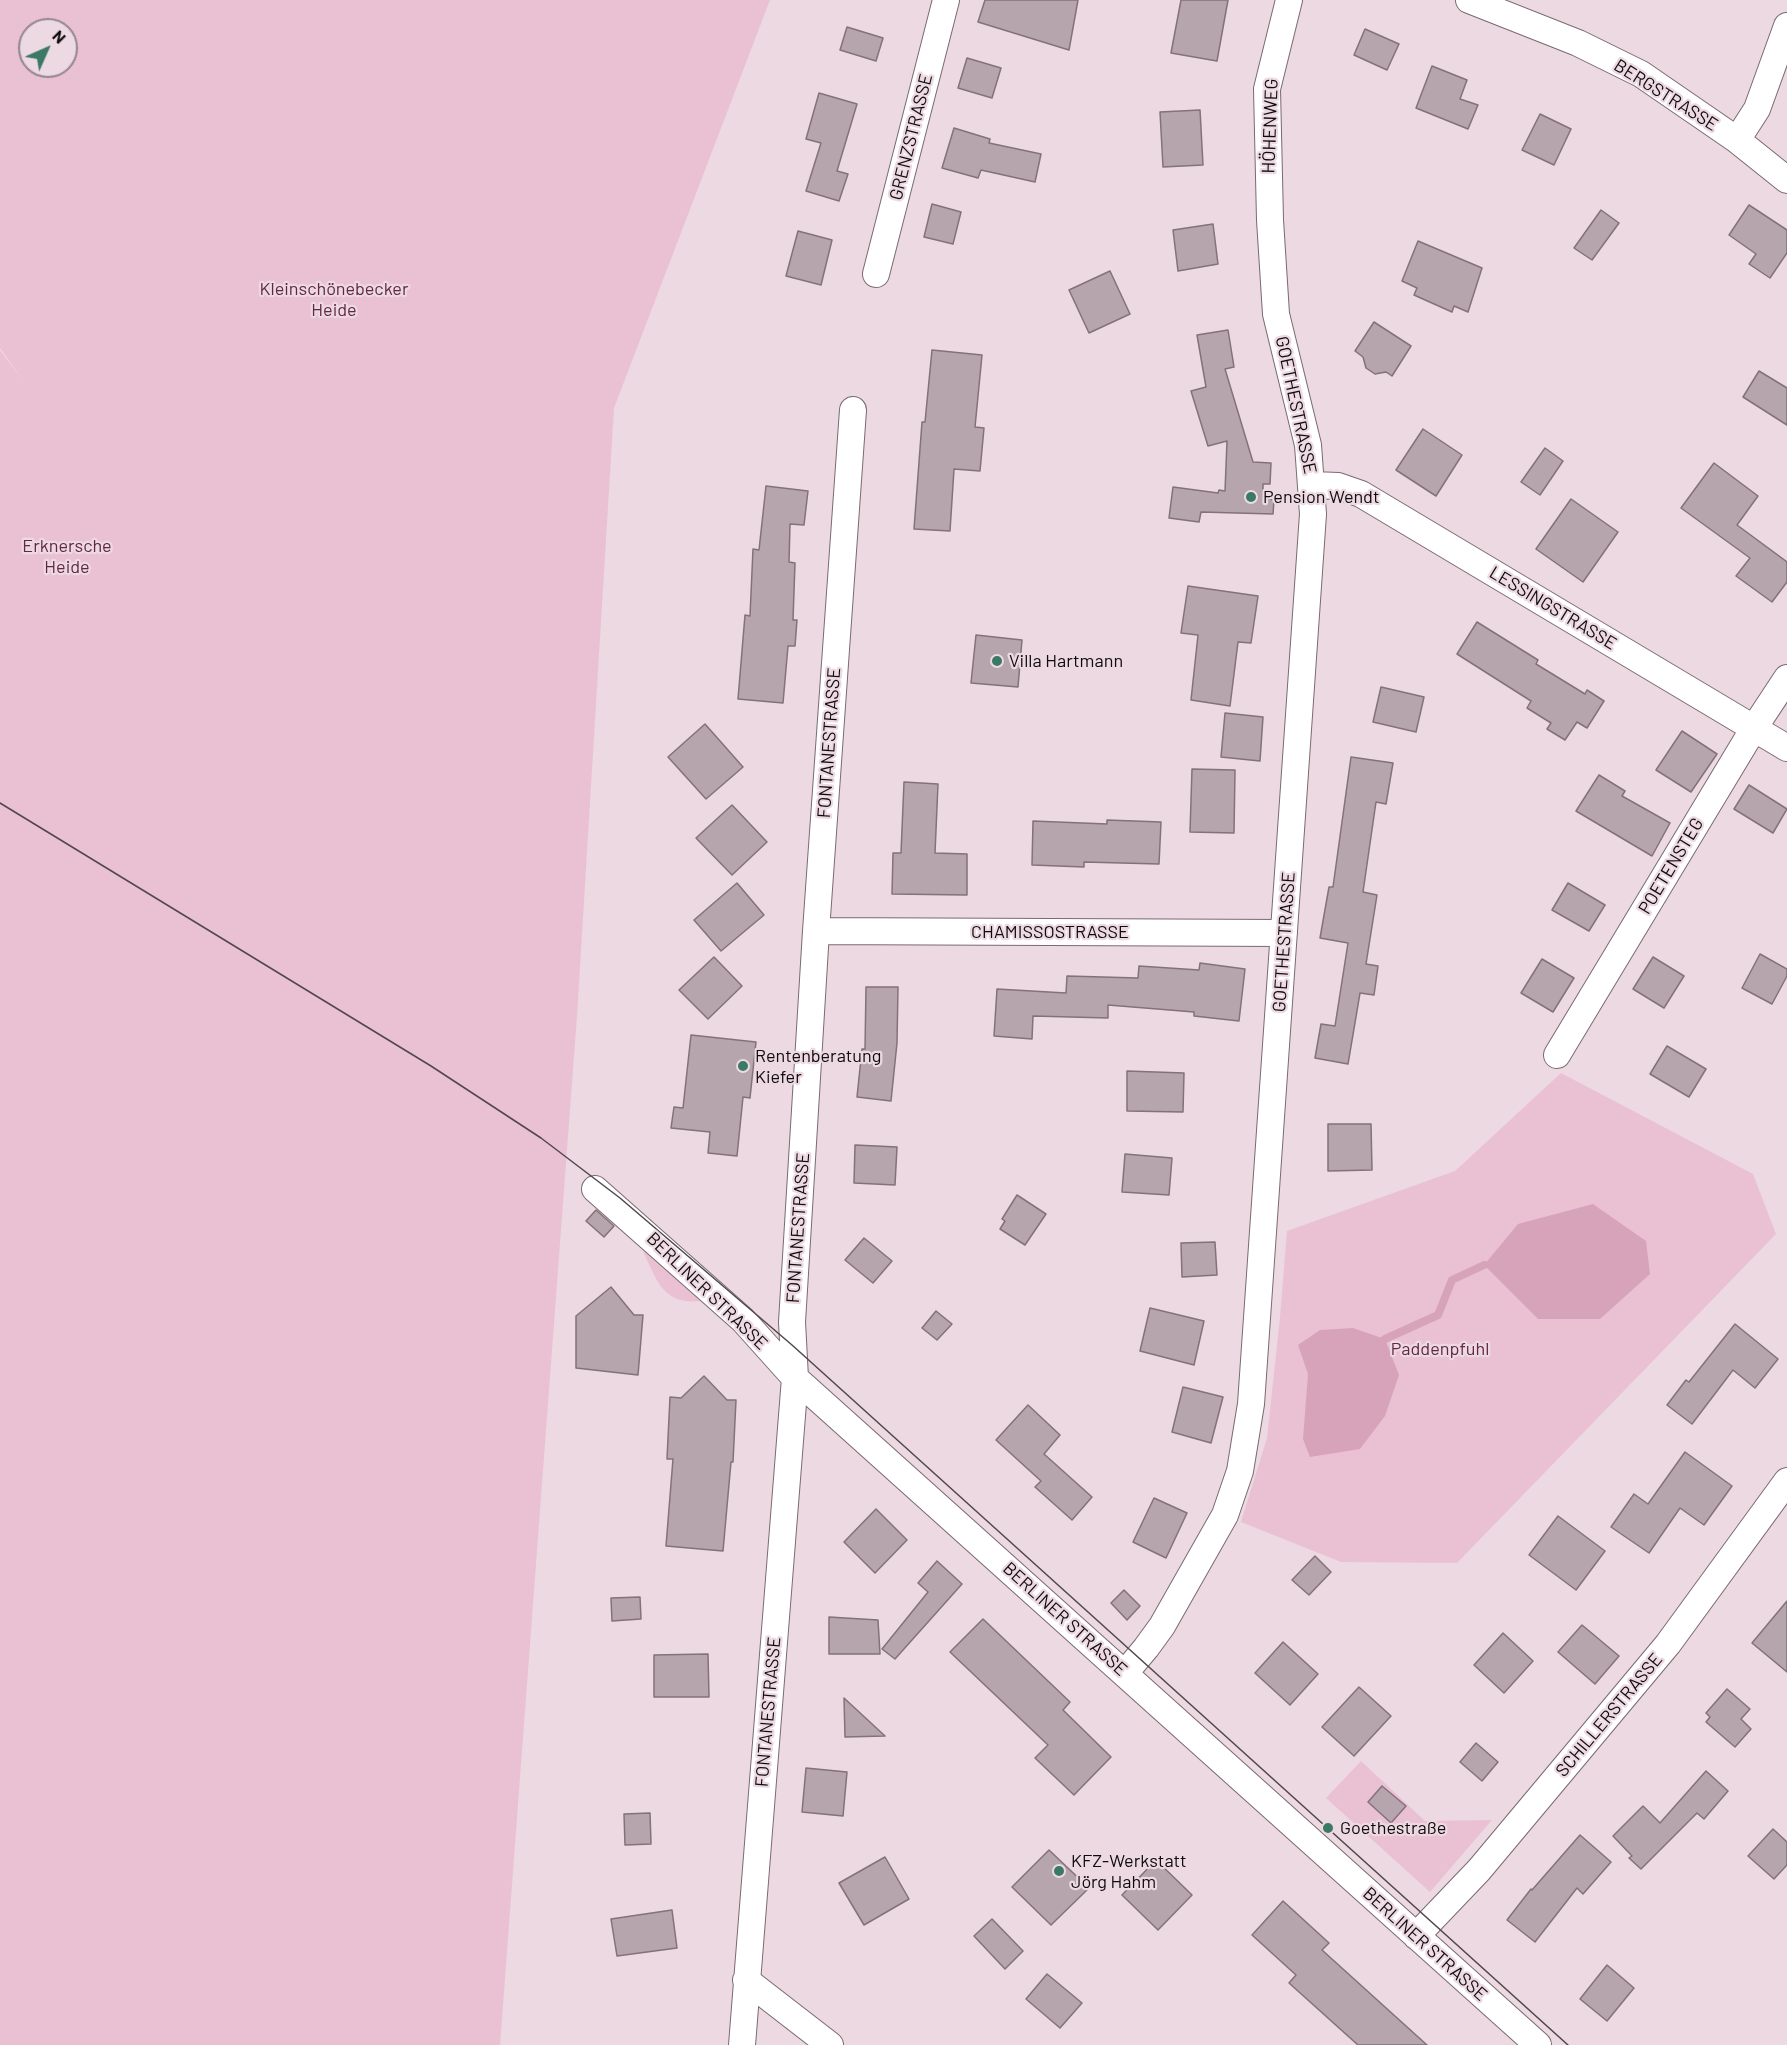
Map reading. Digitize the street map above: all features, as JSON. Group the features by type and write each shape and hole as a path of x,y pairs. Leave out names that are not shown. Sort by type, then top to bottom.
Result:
{"street":[{"name":"GRENZSTRASSE","path":"876,274 946,0"},
{"name":"HÖHENWEG","path":"1268,183 1267,89 1289,0"},
{"name":"BERGSTRASSE","path":"1469,0 1578,43 1641,74 1737,140 1787,180"},
{"path":"1737,140 1757,109 1787,26"},
{"name":"GOETHESTRASSE","path":"1125,1672 1162,1626 1225,1515 1240,1470 1251,1404 1313,514 1313,485 1308,445 1276,314 1268,183"},
{"name":"FONTANESTRASSE","path":"742,2045 795,1378 792,1322 816,931 853,410"},
{"name":"LESSINGSTRASSE","path":"1313,485 1338,486 1361,494 1787,748"},
{"name":"POETENSTEG","path":"1557,1055 1754,728 1787,678"},
{"name":"CHAMISSOSTRASSE","path":"816,931 1284,933"},
{"name":"BERLINER STRASSE","path":"595,1189 742,1320 795,1378 1538,2045"},
{"name":"SCHILLERSTRASSE","path":"1416,1936 1479,1870 1668,1644 1787,1481"},
{"path":"746,1980 830,2045"}],"green space":[{"path":"0,0 770,0 614,408 577,1016 500,2045 0,2045 0,350 24,382 0,348"},
{"name":"Paddenpfuhl","path":"1561,1073 1753,1174 1776,1234 1457,1563 1341,1562 1241,1522 1267,1438 1287,1231 1455,1171"},
{"path":"643,1251 676,1269 701,1301 678,1299 663,1289"},
{"path":"1361,1761 1425,1821 1492,1820 1430,1892 1326,1798"}],"shaded area":[{"path":"1593,1204 1646,1241 1650,1274 1600,1319 1538,1319 1484,1265 1518,1224"},
{"path":"1353,1328 1385,1339 1399,1375 1385,1416 1360,1449 1310,1457 1303,1439 1308,1374 1298,1345 1320,1330"}],"building":[{"path":"985,0 1078,0 1069,50 978,22"},
{"path":"1181,0 1228,0 1217,61 1171,53"},
{"path":"847,27 883,38 876,61 840,50"},
{"path":"1365,29 1399,44 1387,70 1354,55"},
{"path":"967,58 1001,68 992,98 958,88"},
{"path":"1432,66 1467,80 1460,99 1478,105 1468,129 1416,108"},
{"path":"819,93 857,104 837,171 848,174 839,201 806,191 821,143 806,139"},
{"path":"1200,110 1203,165 1163,167 1160,112"},
{"path":"1540,114 1571,129 1554,165 1522,150"},
{"path":"954,128 990,139 989,143 1041,154 1035,182 981,170 978,178 942,168"},
{"path":"932,204 961,212 953,244 924,237"},
{"path":"1749,205 1787,230 1787,253 1770,278 1749,264 1756,254 1729,235"},
{"path":"1601,210 1619,223 1592,260 1574,248"},
{"path":"1213,224 1218,264 1178,271 1173,230"},
{"path":"798,231 832,240 821,285 786,276"},
{"path":"1418,241 1482,268 1468,312 1454,306 1452,312 1414,295 1417,288 1402,281"},
{"path":"1110,271 1130,314 1089,333 1069,290"},
{"path":"1374,322 1411,346 1392,376 1386,372 1375,374 1366,368 1363,357 1355,351"},
{"path":"1228,330 1234,367 1225,369 1253,462 1271,463 1270,484 1263,484 1263,498 1274,500 1273,514 1201,512 1199,522 1169,518 1173,487 1218,493 1219,490 1225,491 1227,441 1208,446 1191,391 1206,387 1197,335"},
{"path":"932,350 982,355 975,427 984,428 980,471 954,469 950,531 914,529 922,422 925,422"},
{"path":"1759,371 1787,388 1787,425 1743,397"},
{"path":"1423,429 1462,455 1436,496 1396,470"},
{"path":"1545,448 1563,461 1540,495 1521,482"},
{"path":"1714,463 1758,496 1737,525 1787,562 1787,582 1772,602 1736,576 1750,558 1681,508"},
{"path":"766,486 808,491 804,525 790,524 789,562 795,563 793,620 797,620 795,646 788,646 783,703 738,699 745,615 750,616 753,549 759,550"},
{"path":"1571,499 1618,532 1583,582 1536,549"},
{"path":"1188,586 1258,596 1251,643 1238,642 1230,706 1191,700 1198,635 1181,633"},
{"path":"1477,622 1538,660 1536,664 1585,694 1587,690 1604,701 1587,728 1577,722 1565,740 1547,729 1551,723 1527,708 1531,701 1457,654"},
{"name":"Villa Hartmann","path":"976,635 1022,640 1018,687 971,683"},
{"path":"1381,687 1424,697 1416,732 1373,722"},
{"path":"1225,713 1263,717 1260,761 1221,757"},
{"path":"705,724 743,767 706,799 668,757"},
{"path":"1682,731 1717,754 1691,792 1656,770"},
{"path":"1351,757 1393,763 1386,804 1376,802 1363,892 1377,895 1366,964 1378,966 1374,995 1360,993 1348,1064 1315,1058 1321,1024 1335,1026 1348,943 1320,938 1329,887 1333,887"},
{"path":"1192,769 1235,770 1234,833 1190,832"},
{"path":"1599,775 1625,791 1622,796 1670,823 1652,856 1576,811"},
{"path":"904,782 938,784 935,853 967,854 967,895 892,894 893,853 901,853"},
{"path":"1749,785 1787,809 1773,833 1734,809"},
{"path":"732,805 767,842 732,875 696,838"},
{"path":"1107,820 1161,822 1159,864 1084,862 1084,867 1032,865 1033,821 1107,824"},
{"path":"737,883 764,915 721,951 694,920"},
{"path":"1568,883 1605,905 1589,931 1552,910"},
{"path":"1760,954 1787,969 1787,976 1772,1004 1742,988"},
{"path":"714,957 742,986 708,1019 679,990"},
{"path":"1653,957 1684,976 1664,1008 1633,989"},
{"path":"1542,959 1574,978 1553,1012 1521,993"},
{"path":"1200,963 1245,969 1239,1021 1194,1016 1194,1012 1108,1005 1108,1018 1033,1016 1032,1039 994,1036 997,989 1066,993 1067,976 1138,978 1139,966 1199,970"},
{"path":"866,987 898,987 897,1043 891,1101 857,1097 862,1049 865,1049"},
{"path":"691,1035 756,1042 750,1098 743,1097 737,1156 708,1153 710,1132 671,1128 674,1107 683,1108"},
{"path":"1667,1046 1706,1069 1689,1097 1650,1074"},
{"path":"1127,1071 1184,1073 1183,1112 1127,1111"},
{"path":"1328,1124 1371,1124 1372,1170 1328,1171"},
{"path":"855,1145 897,1147 895,1185 854,1183"},
{"path":"1125,1154 1172,1158 1169,1195 1122,1192"},
{"path":"1017,1195 1046,1214 1025,1245 1000,1229 1005,1221 1002,1219"},
{"path":"596,1210 614,1226 604,1237 586,1221"},
{"path":"864,1238 892,1261 873,1283 845,1260"},
{"path":"1215,1242 1217,1275 1182,1277 1181,1243"},
{"path":"611,1287 634,1315 643,1315 638,1375 576,1368 576,1316"},
{"path":"1150,1308 1204,1321 1194,1365 1140,1351"},
{"path":"936,1311 952,1324 937,1340 922,1328"},
{"path":"1735,1324 1778,1359 1755,1388 1733,1370 1692,1424 1667,1405 1686,1380 1689,1382"},
{"path":"704,1376 727,1400 736,1400 733,1462 731,1462 723,1551 666,1546 673,1459 667,1459 670,1397 681,1398"},
{"path":"1183,1387 1223,1397 1211,1443 1172,1432"},
{"path":"1028,1405 1060,1435 1044,1454 1092,1497 1072,1520 1035,1487 1041,1481 996,1440"},
{"path":"1685,1452 1732,1486 1704,1525 1680,1508 1649,1553 1611,1527 1634,1494 1648,1504"},
{"path":"1154,1498 1187,1513 1166,1558 1133,1542"},
{"path":"876,1509 907,1540 875,1573 844,1542"},
{"path":"1558,1516 1605,1551 1576,1590 1529,1555"},
{"path":"1315,1556 1331,1572 1309,1595 1292,1580"},
{"path":"937,1561 962,1584 895,1659 882,1649 928,1592 918,1583"},
{"path":"1124,1590 1140,1606 1127,1620 1111,1603"},
{"path":"640,1597 641,1619 612,1621 611,1598"},
{"path":"1787,1601 1787,1672 1752,1643"},
{"path":"829,1617 878,1620 880,1654 829,1654"},
{"path":"983,1619 1070,1702 1063,1710 1111,1757 1074,1795 1035,1758 1048,1745 950,1652"},
{"path":"1582,1625 1619,1656 1595,1684 1558,1652"},
{"path":"1503,1633 1533,1661 1504,1693 1474,1665"},
{"path":"1283,1642 1318,1674 1290,1705 1255,1673"},
{"path":"708,1654 709,1697 654,1697 654,1655"},
{"path":"1359,1687 1391,1716 1354,1756 1322,1727"},
{"path":"1727,1689 1750,1709 1741,1719 1751,1729 1735,1747 1706,1722 1710,1717 1706,1713"},
{"path":"844,1698 885,1736 845,1737"},
{"path":"1476,1743 1498,1762 1482,1781 1460,1762"},
{"path":"806,1768 847,1772 843,1816 802,1812"},
{"path":"1706,1771 1728,1791 1704,1819 1697,1813 1641,1869 1629,1858 1632,1856 1613,1836 1643,1806 1660,1823"},
{"path":"1382,1786 1406,1806 1391,1823 1368,1802"},
{"path":"650,1813 651,1844 625,1845 624,1814"},
{"path":"1773,1829 1787,1842 1787,1865 1774,1879 1748,1856"},
{"path":"1580,1835 1611,1862 1583,1894 1577,1888 1535,1942 1507,1920 1531,1889"},
{"path":"1049,1850 1089,1888 1051,1925 1012,1887"},
{"path":"885,1857 909,1899 864,1925 839,1883"},
{"path":"1156,1860 1192,1895 1158,1930 1122,1895"},
{"path":"1283,1901 1329,1943 1322,1950 1427,2045 1358,2045 1289,1983 1296,1975 1252,1935"},
{"path":"672,1910 677,1948 617,1956 611,1919"},
{"path":"992,1919 1023,1951 1005,1969 974,1936"},
{"path":"1607,1965 1634,1988 1607,2021 1580,1999"},
{"path":"1047,1974 1082,2003 1060,2028 1026,1999"}],"waterway":[{"path":"1385,1339 1438,1315 1452,1280 1484,1265"}],"tram line":[{"path":"0,803 431,1066 541,1138 620,1198 792,1345 1568,2045"}],"place":[{"name":"Pension Wendt","path":"1251,497"},
{"name":"Villa Hartmann","path":"997,661"},
{"name":"Rentenberatung Kiefer","path":"743,1066"},
{"name":"Goethestraße","path":"1328,1828"},
{"name":"KFZ-Werkstatt Jörg Hahm","path":"1059,1871"}],"park label":[{"name":"Kleinschönebecker Heide","path":"334,299"},
{"name":"Erknersche Heide","path":"67,556"}]}
